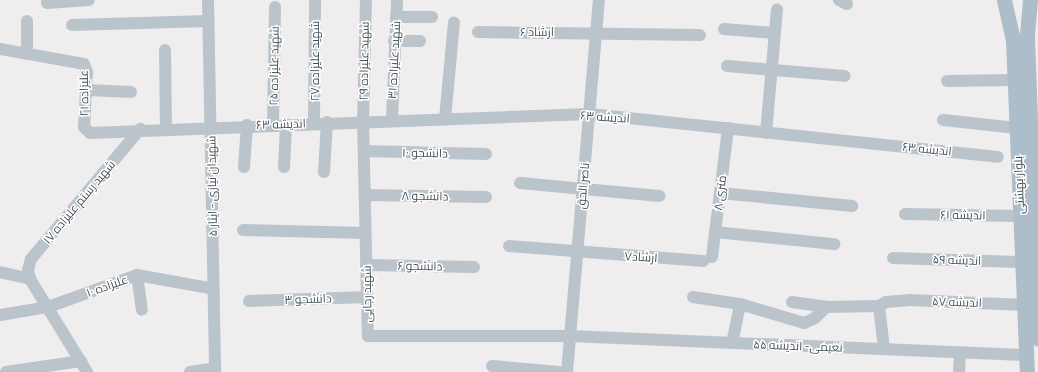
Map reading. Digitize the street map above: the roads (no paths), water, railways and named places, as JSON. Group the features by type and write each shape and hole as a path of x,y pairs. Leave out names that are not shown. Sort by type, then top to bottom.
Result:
{"main road":[{"name":"بلوار بهشتی","path":"1004,0 1009,18 1015,80 1027,372"},
{"name":"بلوار بهشتی","path":"1030,0 1027,16 1032,38 1038,339"},
{"path":"1009,18 1017,11 1027,16"}],"street":[{"path":"47,3 89,0"},
{"name":"شهیدان نیازی - ایثار ۵","path":"208,0 215,370"},
{"name":"شهید علیزاده ۲۷","path":"314,123 315,0"},
{"name":"شهید علیزاده ۲۹","path":"363,121 366,0"},
{"name":"شهید علیزاده ۳۱","path":"392,120 394,41 397,0"},
{"name":"ناصر الحق","path":"567,372 599,0"},
{"name":"شهید علیزاده ۲۵","path":"273,124 274,7"},
{"path":"766,133 777,9"},
{"path":"396,17 432,17"},
{"path":"27,21 27,54"},
{"path":"72,25 208,21"},
{"path":"445,119 454,22"},
{"path":"724,29 775,33"},
{"name":"ارشاد ۶","path":"478,32 597,32 700,36"},
{"path":"394,41 420,41"},
{"name":"علیزاده ۲۱","path":"0,50 82,62 86,69 87,132 210,126"},
{"path":"165,50 166,128"},
{"path":"727,66 845,76"},
{"path":"947,82 1015,80"},
{"path":"87,90 131,92"},
{"name":"اندیشه ۶۳","path":"210,126 590,114 998,157"},
{"path":"943,120 1017,128"},
{"name":"شهید رجایی","path":"363,121 368,336 570,336"},
{"path":"324,172 327,122"},
{"path":"284,167 286,124"},
{"path":"244,167 247,125"},
{"name":"۸ متری","path":"708,259 715,232 728,128"},
{"name":"۱۷ شهید رستم علیزاده","path":"30,279 28,270 31,259 140,129"},
{"name":"دانشجو ۱۰","path":"364,151 486,154"},
{"path":"520,184 659,196"},
{"path":"720,193 852,206"},
{"name":"دانشجو ۸","path":"365,195 486,197"},
{"name":"اندیشه ۶۱","path":"905,214 1020,216"},
{"path":"244,230 365,233"},
{"path":"715,232 834,244"},
{"name":"ارشاد۷","path":"509,246 578,252 708,259"},
{"name":"اندیشه ۵۹","path":"893,258 1022,262"},
{"name":"دانشجو ۶","path":"366,266 474,267"},
{"path":"0,272 30,279 87,372"},
{"path":"137,275 142,310"},
{"name":"علیزاده ۱۰","path":"0,316 48,307 137,275 214,289"},
{"name":"دانشجو ۳","path":"248,301 367,297"},
{"path":"693,297 740,304 804,323 815,318 826,307"},
{"name":"اندیشه ۵۷","path":"792,302 826,307 884,304 1024,305"},
{"path":"732,343 740,304"},
{"path":"884,304 884,349"},
{"name":"نعیمی- اندیشه ۵۵","path":"570,336 1026,356"},
{"path":"959,372 960,353"},
{"path":"6,372 81,361"},
{"path":"492,366 559,372"},
{"path":"190,372 215,370"}]}
